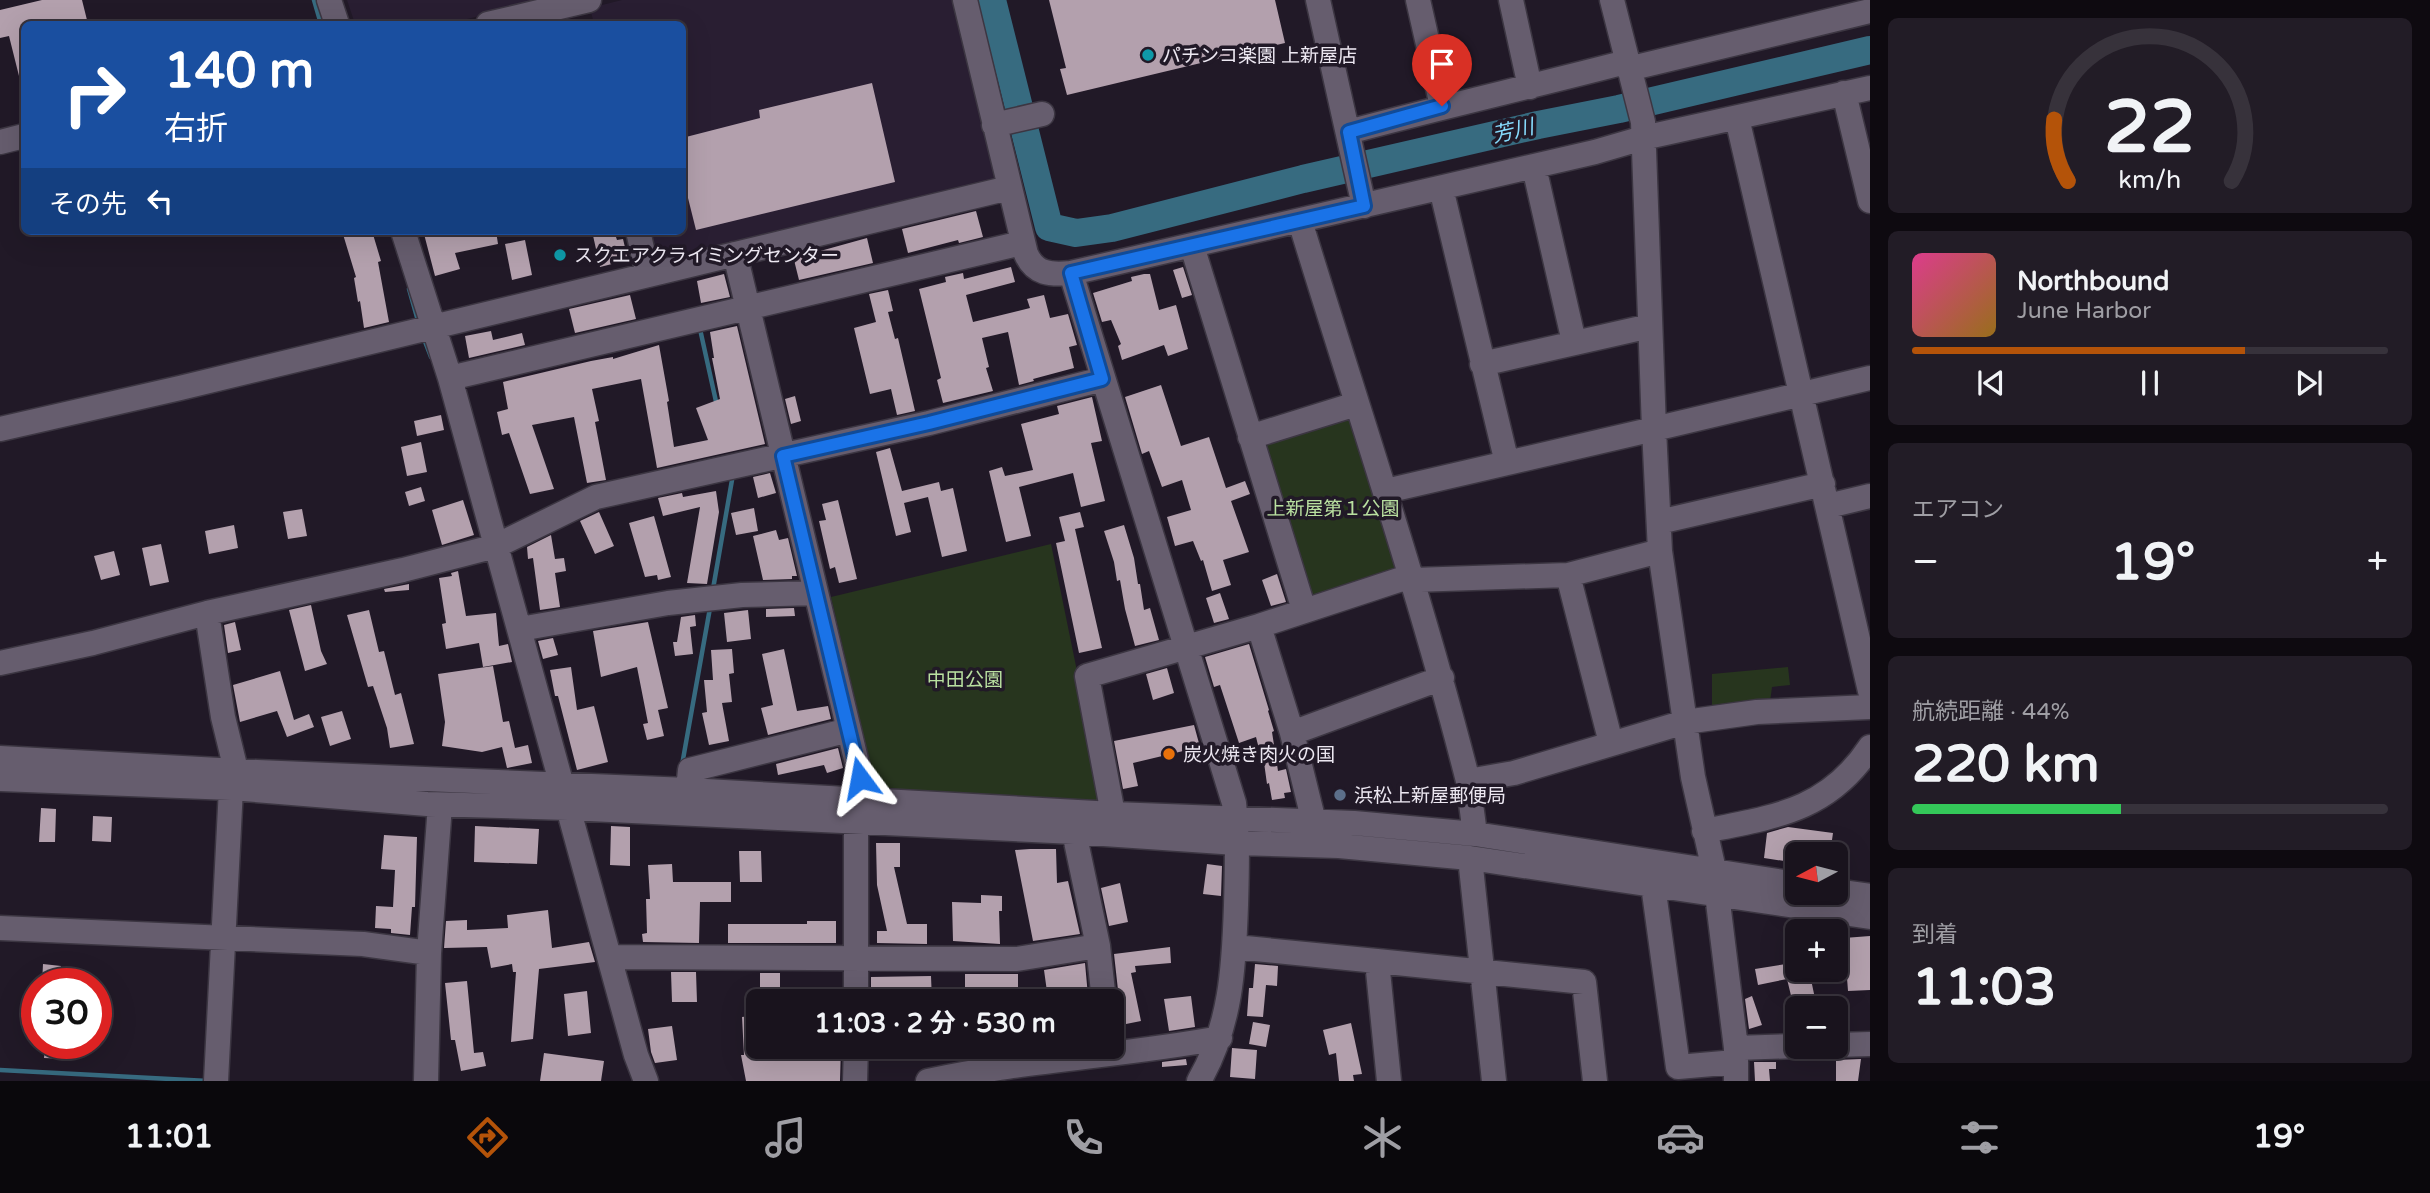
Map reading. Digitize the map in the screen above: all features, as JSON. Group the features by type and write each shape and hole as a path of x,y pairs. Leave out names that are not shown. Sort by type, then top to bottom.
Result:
{"street":[{"path":"329,0 336,21"},
{"path":"965,0 999,124 1009,188 1022,243 1028,260 1036,269 1053,274 1071,273 1300,221 1363,200 1441,188 1534,167 1643,130 1737,118 1870,88"},
{"path":"1318,0 1363,200"},
{"path":"1418,0 1442,106"},
{"path":"1511,0 1530,87"},
{"path":"1612,0 1643,130 1660,551 1685,722 1715,882 1736,1064"},
{"path":"508,21 587,9"},
{"path":"1350,139 1442,106 1628,69 1870,11"},
{"path":"1844,93 1870,201"},
{"path":"999,124 1042,114"},
{"path":"1737,118 1870,691"},
{"path":"0,142 21,137"},
{"path":"1534,167 1574,342"},
{"path":"0,429 1009,188"},
{"path":"1441,188 1507,463"},
{"path":"1300,221 1412,578 1442,678 1468,781 1482,973 1494,1081"},
{"path":"404,235 450,378 636,1055 646,1081"},
{"path":"639,235 648,275"},
{"path":"450,378 1022,243"},
{"path":"1192,246 1304,610"},
{"path":"736,254 849,730 861,812 856,989"},
{"path":"1071,273 1229,785 1237,831 1235,947 1228,1004 1220,1038 1199,1081"},
{"path":"1482,364 1650,327"},
{"path":"1385,491 1870,378"},
{"path":"0,663 496,546 596,497 929,423 1102,379"},
{"path":"1250,438 1356,404"},
{"path":"1659,522 1826,495 1870,496"},
{"path":"1113,814 1087,676 1412,578 1568,575 1660,551"},
{"path":"1568,575 1611,743"},
{"path":"520,629 668,603 816,593"},
{"path":"207,613 233,779 216,1081"},
{"path":"1259,626 1292,733 1314,822"},
{"path":"1292,733 1442,678"},
{"path":"1468,781 1514,773 1685,722 1757,712 1870,707"},
{"path":"688,790 690,770 849,730"},
{"path":"1704,831 1799,809 1829,792 1856,768 1870,747"},
{"path":"0,758 233,779 440,805 688,790 861,812 1074,832 1237,831 1314,822 1473,846 1677,867 1715,882 1870,917"},
{"path":"0,779 233,779 861,812 1113,814 1339,846 1473,846 1653,885 1715,882 1785,884"},
{"path":"426,1081 429,953 440,805"},
{"path":"1074,832 1098,946 1103,989"},
{"path":"1653,885 1678,1067 1736,1064 1785,1050"},
{"path":"1848,893 1870,896"},
{"path":"0,928 363,944 429,953"},
{"path":"610,957 1017,959 1098,946"},
{"path":"1235,947 1584,982 1595,1081"},
{"path":"1377,961 1389,1081"},
{"path":"1124,1049 1157,1049 1220,1038"},
{"path":"1848,1045 1870,1044"},
{"path":"855,1081 856,1059"},
{"path":"928,1081 985,1076 1064,1059"}],"shaded area":[{"path":"347,0 546,0 458,21 354,21"},
{"path":"622,0 956,0 996,185 651,267 643,235 686,235 686,21 593,21 590,8"}],"green space":[{"name":"上新屋第１公園","path":"1353,416 1403,571 1314,600 1263,445"},
{"name":"中田公園","path":"1051,544 1105,808 878,797 831,597"},
{"path":"1788,667 1790,685 1772,687 1770,702 1712,706 1712,674"}],"building":[{"path":"42,0 82,0 87,21 21,21 20,80 9,36 0,38 0,10"},
{"name":"パチンコ楽園 上新屋店","path":"1049,0 1275,0 1285,43 1067,95 1060,69 1066,68"},
{"path":"872,83 895,182 696,230 686,190 686,137 760,118 759,110"},
{"path":"976,211 983,237 959,243 958,240 908,253 902,229"},
{"path":"343,235 373,235 381,261 378,262 389,322 364,328 354,278 356,277"},
{"path":"424,235 497,235 498,244 455,253 460,269 435,276"},
{"path":"593,235 615,235 617,240 623,239 628,260 600,267"},
{"path":"867,238 873,263 799,280 793,256"},
{"path":"525,240 532,275 512,280 505,244"},
{"path":"1011,267 1015,282 966,295 973,322 1030,308 1027,299 1044,295 1050,318 1068,314 1077,345 1069,347 1074,368 1019,385 1008,332 982,338 989,367 986,368 993,391 943,403 937,380 941,378 919,289 946,282 945,277 963,273 964,279"},
{"path":"1183,267 1192,295 1182,298 1173,270"},
{"path":"724,274 730,297 701,303 697,281"},
{"path":"1150,274 1159,310 1176,305 1188,349 1168,356 1164,345 1122,360 1118,346 1121,344 1111,320 1102,322 1093,293 1132,281 1131,277"},
{"path":"888,290 893,311 888,312 895,339 898,338 915,411 897,415 891,389 870,394 854,328 876,322 869,294"},
{"path":"630,295 636,319 575,333 569,309"},
{"path":"737,326 765,444 657,468 641,379 592,389 606,480 587,483 574,417 532,425 554,489 530,494 509,433 502,435 497,412 508,409 503,382 591,361 613,359 659,345 674,447 708,440 696,408 720,399 710,332"},
{"path":"491,331 493,340 522,333 525,345 469,358 465,336"},
{"path":"1161,385 1181,446 1209,437 1226,488 1245,481 1250,494 1231,501 1249,552 1223,560 1231,585 1212,591 1203,560 1201,561 1193,541 1175,546 1167,517 1191,510 1182,480 1162,487 1149,451 1142,454 1125,397"},
{"path":"795,396 801,421 791,424 785,399"},
{"path":"1092,397 1102,441 1091,443 1105,501 1081,507 1073,473 1019,487 1031,536 1006,542 989,471 1002,467 1005,476 1033,470 1021,424 1059,414 1057,406"},
{"path":"441,415 444,430 417,436 414,421"},
{"path":"421,442 427,472 407,476 401,447"},
{"path":"890,448 902,491 939,482 941,491 953,488 967,551 942,557 928,497 904,503 911,532 896,536 876,452"},
{"path":"770,473 776,493 758,498 753,477"},
{"path":"421,487 425,501 409,506 405,492"},
{"path":"716,491 719,512 707,584 687,583 700,507 663,516 658,498"},
{"path":"463,500 474,535 442,545 432,510"},
{"path":"838,500 857,579 839,583 835,567 830,569 819,521 826,520 822,504"},
{"path":"754,508 758,531 736,535 731,513"},
{"path":"302,509 307,536 288,539 283,512"},
{"path":"599,512 614,546 595,554 580,521"},
{"path":"1080,512 1084,527 1075,529 1102,648 1079,653 1056,543 1065,541 1059,517"},
{"path":"654,516 671,577 658,580 657,575 645,577 629,523"},
{"path":"234,525 238,548 209,554 205,531"},
{"path":"1124,525 1134,558 1144,610 1150,608 1159,640 1135,646 1120,580 1117,581 1104,531"},
{"path":"776,530 779,540 788,538 797,576 792,576 792,579 763,580 753,536"},
{"path":"551,535 555,559 564,558 566,571 555,573 560,607 540,610 533,558 528,559 527,547"},
{"path":"161,544 169,582 150,586 142,548"},
{"path":"114,551 120,575 101,580 94,556"},
{"path":"458,571 466,616 496,613 499,646 508,644 512,662 483,667 479,643 446,649 442,624 446,623 439,578 452,576 451,573"},
{"path":"1277,574 1286,602 1271,606 1262,580"},
{"path":"409,584 409,590 385,592 384,589"},
{"path":"1220,593 1229,619 1214,623 1206,598"},
{"path":"311,605 321,651 327,664 305,671 289,610"},
{"path":"794,608 795,616 766,617 766,609"},
{"path":"369,610 379,652 384,651 395,695 401,693 414,744 390,748 387,728 373,686 368,687 347,615"},
{"path":"748,610 751,639 727,642 724,613"},
{"path":"695,615 696,626 690,627 693,654 675,656 673,642 677,642 681,617"},
{"path":"235,622 241,650 228,653 224,625"},
{"path":"648,622 668,708 658,710 664,736 647,740 643,724 648,723 637,667 601,677 593,631"},
{"path":"553,638 558,655 543,659 538,641"},
{"path":"1249,644 1274,731 1278,771 1286,769 1291,792 1284,793 1285,798 1272,800 1262,748 1259,749 1256,737 1239,743 1220,685 1214,687 1205,657"},
{"path":"732,649 734,673 729,674 732,702 722,703 729,741 709,745 702,713 707,712 704,680 713,680 711,650"},
{"path":"784,649 797,711 828,706 831,719 768,735 761,708 773,705 762,654"},
{"path":"493,666 503,722 509,721 515,748 528,745 532,763 507,768 502,747 482,752 442,746 445,722 438,674"},
{"path":"571,667 577,710 594,706 608,762 577,770 550,670"},
{"path":"1167,668 1174,693 1153,700 1146,674"},
{"path":"280,671 294,720 309,714 314,727 287,737 277,711 240,722 233,685"},
{"path":"342,711 351,739 330,746 321,717"},
{"path":"1194,725 1200,747 1133,763 1138,786 1123,789 1114,741"},
{"path":"838,748 843,768 827,773 824,765 778,775 776,764"},
{"path":"41,808 56,809 55,842 39,842"},
{"path":"93,816 112,817 111,842 92,841"},
{"path":"475,826 539,829 537,864 474,862"},
{"path":"611,826 630,827 630,866 610,865"},
{"path":"1788,827 1833,833 1832,842 1785,842 1785,861 1764,858 1767,833"},
{"path":"384,835 417,837 415,907 412,907 410,935 391,933 391,929 375,928 376,906 393,907 395,870 381,869"},
{"path":"876,843 900,843 900,867 894,867 907,924 927,924 927,944 877,943 877,931 887,931 877,885"},
{"path":"1056,849 1057,883 1068,881 1080,934 1033,941 1015,850"},
{"path":"739,851 761,851 762,882 740,882"},
{"path":"672,864 673,882 731,882 731,902 700,902 699,943 643,942 642,934 647,933 646,899 650,899 648,865"},
{"path":"1207,864 1222,866 1221,896 1203,894"},
{"path":"1120,883 1128,922 1109,926 1101,888"},
{"path":"981,895 1002,896 1002,911 999,911 1000,944 953,941 952,902 981,903"},
{"path":"548,910 552,948 589,942 595,962 539,969 533,1039 511,1042 516,972 513,972 512,964 491,968 487,947 444,948 446,921 467,920 467,930 508,928 507,915"},
{"path":"807,921 836,921 836,943 728,943 728,924 807,924"},
{"path":"1870,936 1870,990 1848,991 1848,938"},
{"path":"1170,947 1171,963 1135,966 1136,972 1131,973 1141,1021 1124,1024 1124,989 1118,989 1114,954"},
{"path":"1085,963 1087,989 1047,989 1044,970"},
{"path":"43,964 61,966 61,968 43,968"},
{"path":"1255,964 1278,966 1277,986 1266,985 1263,1017 1247,1016 1249,988 1253,988"},
{"path":"1785,964 1785,979 1758,985 1755,969"},
{"path":"671,972 696,972 697,1002 672,1002"},
{"path":"760,973 780,973 780,989 760,989"},
{"path":"965,974 1018,974 1018,989 965,989"},
{"path":"931,976 932,989 871,989 871,977"},
{"path":"467,981 474,1053 483,1052 486,1066 461,1071 455,1040 451,1040 445,983"},
{"path":"1788,982 1812,982 1814,996 1791,996"},
{"path":"587,991 591,1033 568,1036 564,994"},
{"path":"1191,996 1195,1027 1169,1031 1164,999"},
{"path":"1752,996 1762,1025 1749,1029 1745,999"},
{"path":"746,1016 746,1059 841,1059 840,1081 746,1081 741,1055 744,1055 742,1017"},
{"path":"1253,1022 1270,1025 1266,1047 1249,1044"},
{"path":"1351,1023 1362,1074 1353,1075 1354,1081 1339,1081 1336,1053 1329,1055 1323,1030"},
{"path":"672,1026 677,1060 655,1063 648,1029"},
{"path":"1232,1048 1257,1050 1255,1079 1230,1077"},
{"path":"544,1053 604,1061 601,1081 540,1081"},
{"path":"1186,1059 1187,1065 1162,1067 1162,1062"},
{"path":"1861,1059 1858,1081 1836,1081 1836,1060"},
{"path":"1754,1062 1776,1062 1776,1069 1769,1069 1770,1081 1755,1081"}],"waterway":[{"path":"314,0 320,21"},
{"name":"芳川","path":"992,0 1049,227 1076,233 1112,228 1303,179 1870,50"},
{"path":"409,289 418,321"},
{"path":"698,329 717,406"},
{"path":"424,339 431,357"},
{"path":"713,589 732,480"},
{"path":"682,765 710,608"},
{"path":"0,1070 208,1081"}],"place":[{"name":"パチンコ楽園 上新屋店","path":"1148,55"},
{"name":"スクエアクライミングセンター","path":"560,255"},
{"name":"炭火焼き肉火の国","path":"1169,754"},
{"name":"浜松上新屋郵便局","path":"1340,795"}],"route":[{"path":"860,778 783,456 929,423 1102,379 1071,273 1364,206 1349,132 1442,106"}]}
